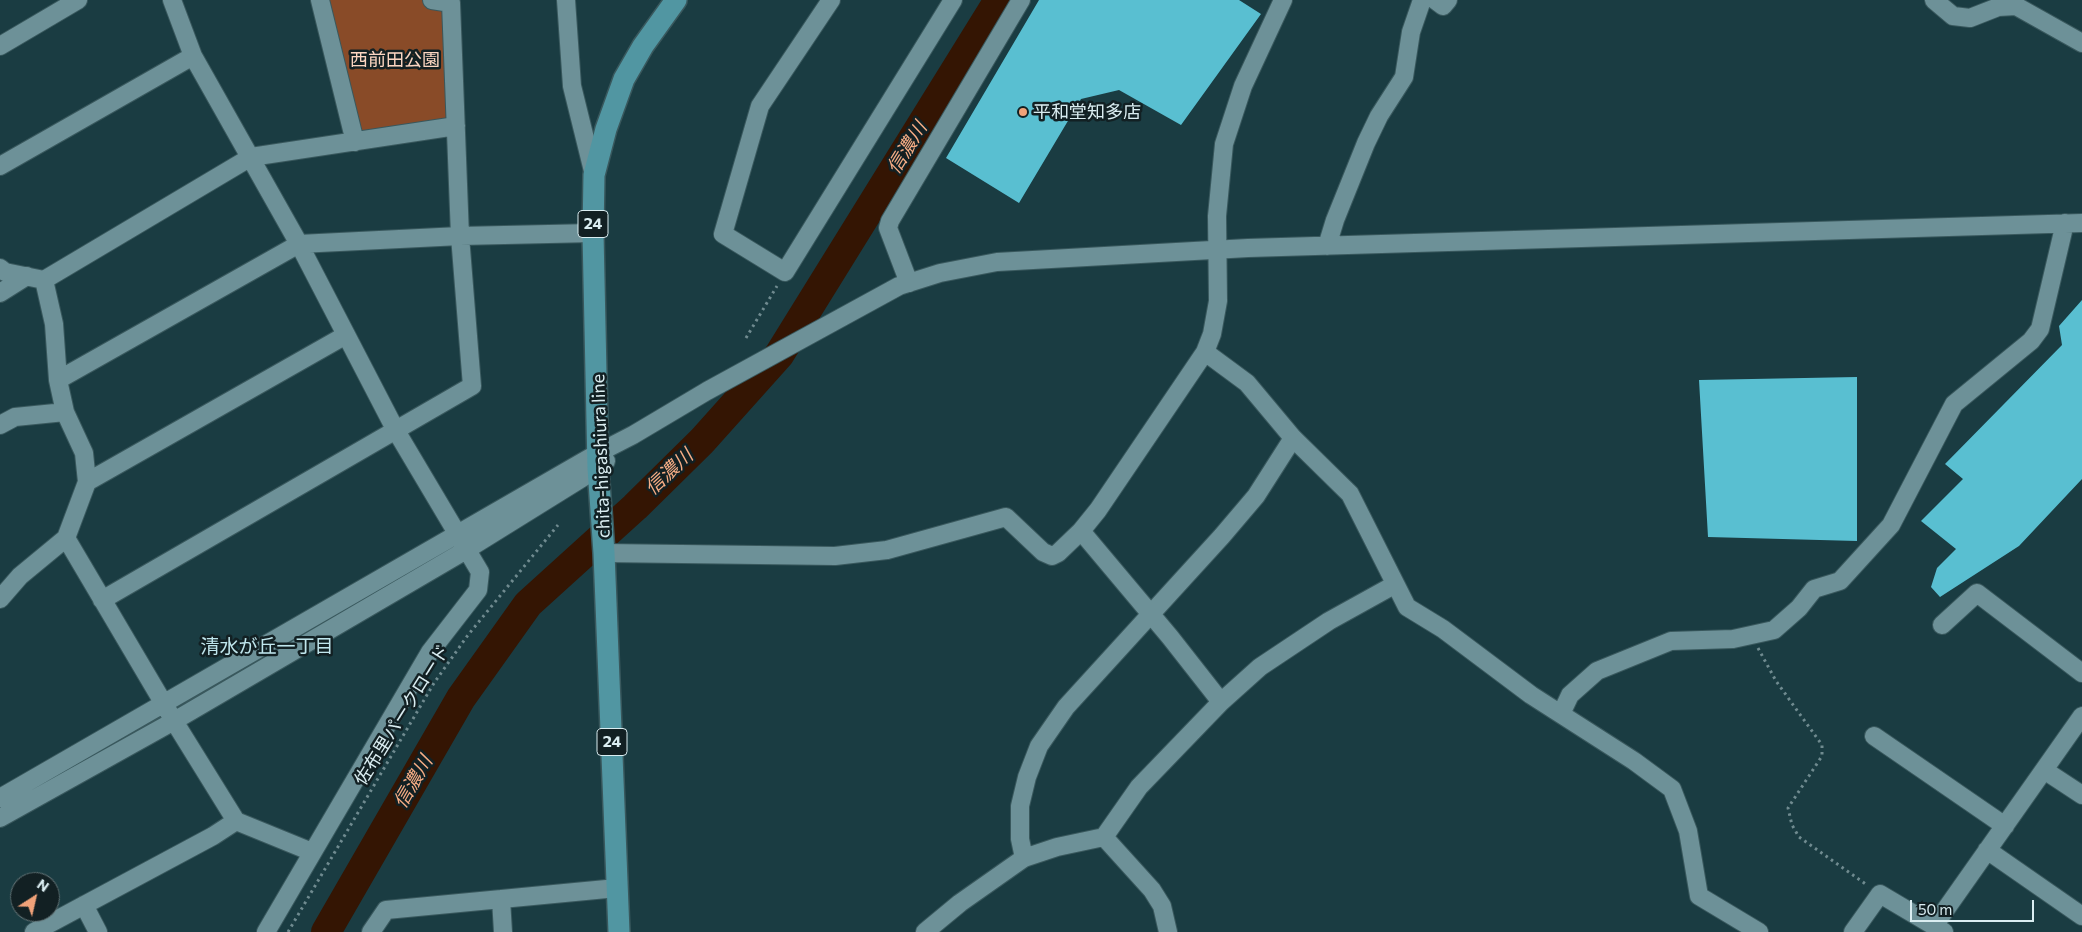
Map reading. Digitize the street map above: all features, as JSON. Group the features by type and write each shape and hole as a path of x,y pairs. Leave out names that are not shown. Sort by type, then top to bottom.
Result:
{"main road":[{"name":"chita-higashiura line","path":"619,932 604,552 598,460 593,233 594,175 606,129 624,79 643,46 676,0"}],"street":[{"path":"0,46 78,0"},
{"path":"172,0 193,56 299,244 395,429 480,572 478,590 430,652 266,932"},
{"path":"320,0 355,142"},
{"path":"102,600 472,386 460,236 451,4 432,0"},
{"path":"566,0 572,86 594,175"},
{"path":"831,0 760,106 731,212 723,234 785,272 953,0"},
{"path":"909,283 888,228 890,221 1021,0"},
{"path":"604,552 835,556 888,550 1006,517 1043,552 1052,556 1058,553 1081,531 1171,405 1205,352 1212,334 1218,301 1217,216 1220,166 1230,120 1243,86 1283,0"},
{"path":"1327,246 1335,220 1366,143 1379,116 1404,77 1411,32 1422,0"},
{"path":"1434,0 1443,6 1448,0"},
{"path":"1934,0 1953,16 1970,18 2012,3 2082,43"},
{"path":"0,166 193,56"},
{"path":"0,293 36,278 251,157 456,126"},
{"path":"0,818 174,721 466,550 633,435 707,391 899,286 940,273 997,262 1327,246 2074,223 2040,329 2031,341 1954,404 1891,525 1840,581 1814,589 1800,608 1774,630 1733,639 1671,642 1597,671 1570,696 1561,714"},
{"path":"58,380 299,244 460,236 593,233"},
{"path":"0,268 5,272 36,278"},
{"path":"0,599 20,576 66,538 87,482 84,453 65,412 58,380 54,324 36,278"},
{"path":"87,482 346,335"},
{"path":"1205,352 1246,383 1293,438 1350,494 1394,585 1407,607 1443,629 1531,695 1672,789 1688,831 1699,896 1759,932"},
{"path":"0,425 15,417 65,412"},
{"path":"1024,858 1020,839 1020,806 1027,777 1039,746 1066,707 1256,496 1293,438"},
{"path":"0,798 456,534 598,460"},
{"path":"1081,531 1221,702"},
{"path":"66,538 174,721 236,820 312,852"},
{"path":"925,932 1024,858 1104,837 1139,787 1221,702 1260,668 1329,621 1394,585"},
{"path":"1942,626 1977,593 2082,673"},
{"path":"1853,932 1880,894 1939,929 1987,850 2082,716"},
{"path":"1874,736 2005,826"},
{"path":"2044,770 2082,795"},
{"path":"34,932 213,836 236,820"},
{"path":"1104,837 1152,890 1164,913 1168,932"},
{"path":"1987,850 2082,916"},
{"path":"371,932 386,910 617,888"},
{"path":"501,899 503,932"},
{"path":"84,905 98,932"}],"path":[{"path":"746,338 785,272"},
{"name":"佐布里パークロード","path":"288,932 434,683 468,634 558,525"},
{"path":"1751,635 1776,681 1822,746 1822,756 1788,808 1792,825 1799,837 1880,894"}],"green space":[{"name":"西前田公園","path":"320,0 432,0 451,3 456,126 355,142"}],"building":[{"name":"平和堂知多店","path":"1039,0 1239,0 1261,14 1181,125 1119,90 1081,99 1019,203 946,158"},
{"path":"2082,300 2082,479 2019,546 1940,597 1931,587 1937,568 1956,549 1921,521 1963,479 1945,464 2062,345 2059,326"},
{"path":"1857,377 1857,541 1708,537 1699,380"}],"waterway":[{"name":"信濃川","path":"326,932 461,698 528,604 635,507 702,441 779,355 999,0"}],"place":[{"name":"平和堂知多店","path":"1023,112"}],"district":[{"name":"清水が丘一丁目","path":"267,647"}]}
